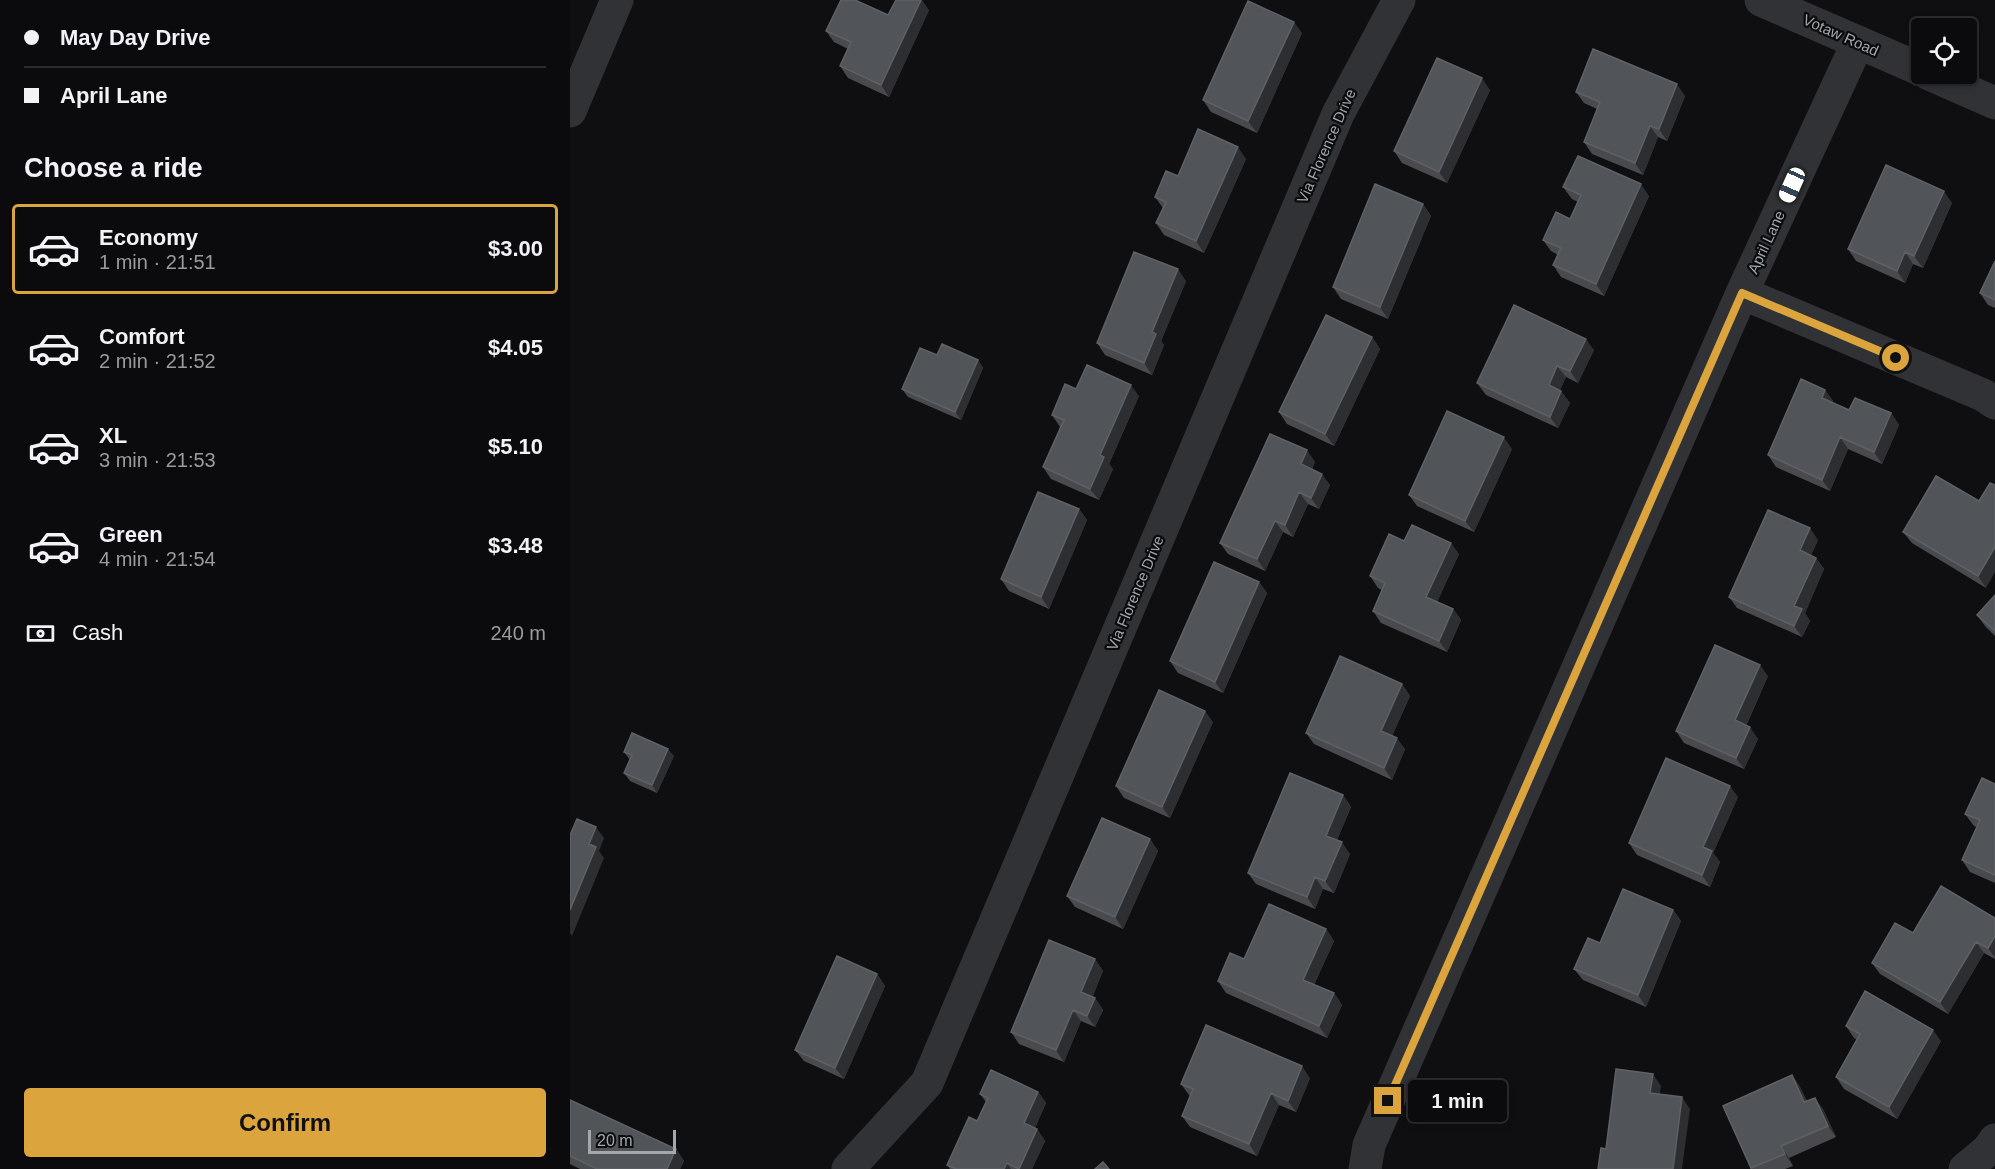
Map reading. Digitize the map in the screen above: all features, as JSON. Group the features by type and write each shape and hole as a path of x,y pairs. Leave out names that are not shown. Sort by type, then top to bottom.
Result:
{"street":[{"path":"570,111 617,0"},
{"name":"Via Florence Drive","path":"848,1169 927,1083 1338,114 1399,0"},
{"name":"Votaw Road","path":"1761,0 1911,65"},
{"name":"April Lane","path":"1365,1169 1369,1145 1742,293 1858,42"},
{"path":"1952,84 1995,103"},
{"path":"1742,293 1983,395 1995,403"},
{"path":"1965,1169 1988,1150 1995,1140"}],"building":[{"path":"841,0 855,0 888,15 896,0 921,0 881,85 840,66 851,42 826,31"},
{"path":"1248,1 1294,22 1248,121 1203,100"},
{"path":"1593,49 1677,84 1659,129 1650,126 1635,163 1584,142 1600,102 1576,92"},
{"path":"1437,58 1482,78 1439,172 1394,151"},
{"path":"1198,129 1238,147 1196,241 1156,223 1166,202 1155,197 1166,171 1178,176"},
{"path":"1578,156 1641,184 1596,284 1553,265 1561,248 1543,240 1556,212 1570,219 1581,195 1563,187"},
{"path":"1886,165 1944,191 1914,256 1905,252 1897,271 1848,249"},
{"path":"1375,184 1423,204 1380,307 1333,287"},
{"path":"1134,252 1178,269 1152,332 1156,334 1144,363 1097,343"},
{"path":"1995,261 1995,300 1980,293"},
{"path":"1514,305 1586,339 1570,371 1557,366 1549,385 1561,391 1550,417 1477,383"},
{"path":"1326,315 1372,337 1325,434 1279,412"},
{"path":"942,344 978,360 955,412 902,389 920,348 937,355"},
{"path":"1087,365 1131,385 1100,455 1104,457 1090,489 1043,467 1064,420 1052,415 1065,384 1076,389"},
{"path":"1801,379 1825,390 1822,398 1849,410 1855,398 1891,413 1874,452 1840,437 1822,480 1768,455"},
{"path":"1447,411 1504,437 1465,521 1409,495"},
{"path":"1270,434 1307,450 1301,464 1322,474 1311,498 1299,492 1285,525 1275,521 1257,559 1220,543"},
{"path":"1936,476 1979,501 1990,483 1995,485 1995,547 1978,576 1903,532"},
{"path":"1038,492 1079,509 1041,597 1001,579"},
{"path":"1768,510 1810,528 1800,550 1816,558 1794,606 1802,609 1794,626 1729,597"},
{"path":"1412,525 1451,543 1426,597 1453,609 1439,641 1373,611 1385,583 1370,576 1389,534 1404,541"},
{"path":"1214,562 1259,582 1215,682 1170,661"},
{"path":"1995,595 1995,631 1977,615"},
{"path":"1715,645 1760,665 1735,720 1750,727 1736,758 1676,731"},
{"path":"1340,656 1402,684 1381,731 1397,738 1384,768 1306,733"},
{"path":"1159,690 1205,711 1162,807 1116,786"},
{"path":"632,733 668,749 652,785 624,773 632,755 624,752"},
{"path":"1666,758 1730,786 1703,847 1712,851 1702,875 1629,843"},
{"path":"1290,773 1343,795 1326,836 1342,842 1325,881 1315,877 1307,897 1248,873"},
{"path":"1982,778 1995,784 1995,875 1962,860 1980,820 1965,814"},
{"path":"1102,818 1150,839 1115,917 1067,896"},
{"path":"577,819 596,827 589,844 596,847 570,910 570,835"},
{"path":"1941,886 1995,918 1995,936 1988,948 1976,942 1940,1002 1872,963 1895,923 1913,933"},
{"path":"1623,889 1673,910 1638,995 1574,969 1588,938 1600,943"},
{"path":"1269,904 1326,929 1303,980 1334,993 1319,1026 1218,981 1230,953 1244,959"},
{"path":"1049,940 1095,959 1081,992 1095,998 1087,1016 1073,1010 1056,1050 1011,1032"},
{"path":"837,956 877,974 835,1068 795,1050"},
{"path":"1865,991 1933,1030 1889,1107 1836,1077 1860,1034 1846,1026"},
{"path":"1206,1025 1302,1066 1288,1101 1271,1093 1249,1144 1182,1116 1193,1089 1181,1084"},
{"path":"1616,1069 1653,1074 1650,1093 1682,1097 1673,1169 1598,1169 1601,1148 1606,1149"},
{"path":"991,1070 1038,1092 1024,1123 1037,1129 1019,1169 1007,1163 1004,1169 956,1169 947,1165 969,1117 977,1121 988,1098 980,1094"},
{"path":"1792,1075 1804,1102 1815,1098 1828,1126 1781,1146 1785,1154 1751,1168 1723,1106"},
{"path":"570,1100 676,1149 667,1169 597,1169 570,1156"},
{"path":"1103,1162 1109,1169 1095,1169"}],"route":[{"path":"1388,1101 1742,293 1896,358"}]}
